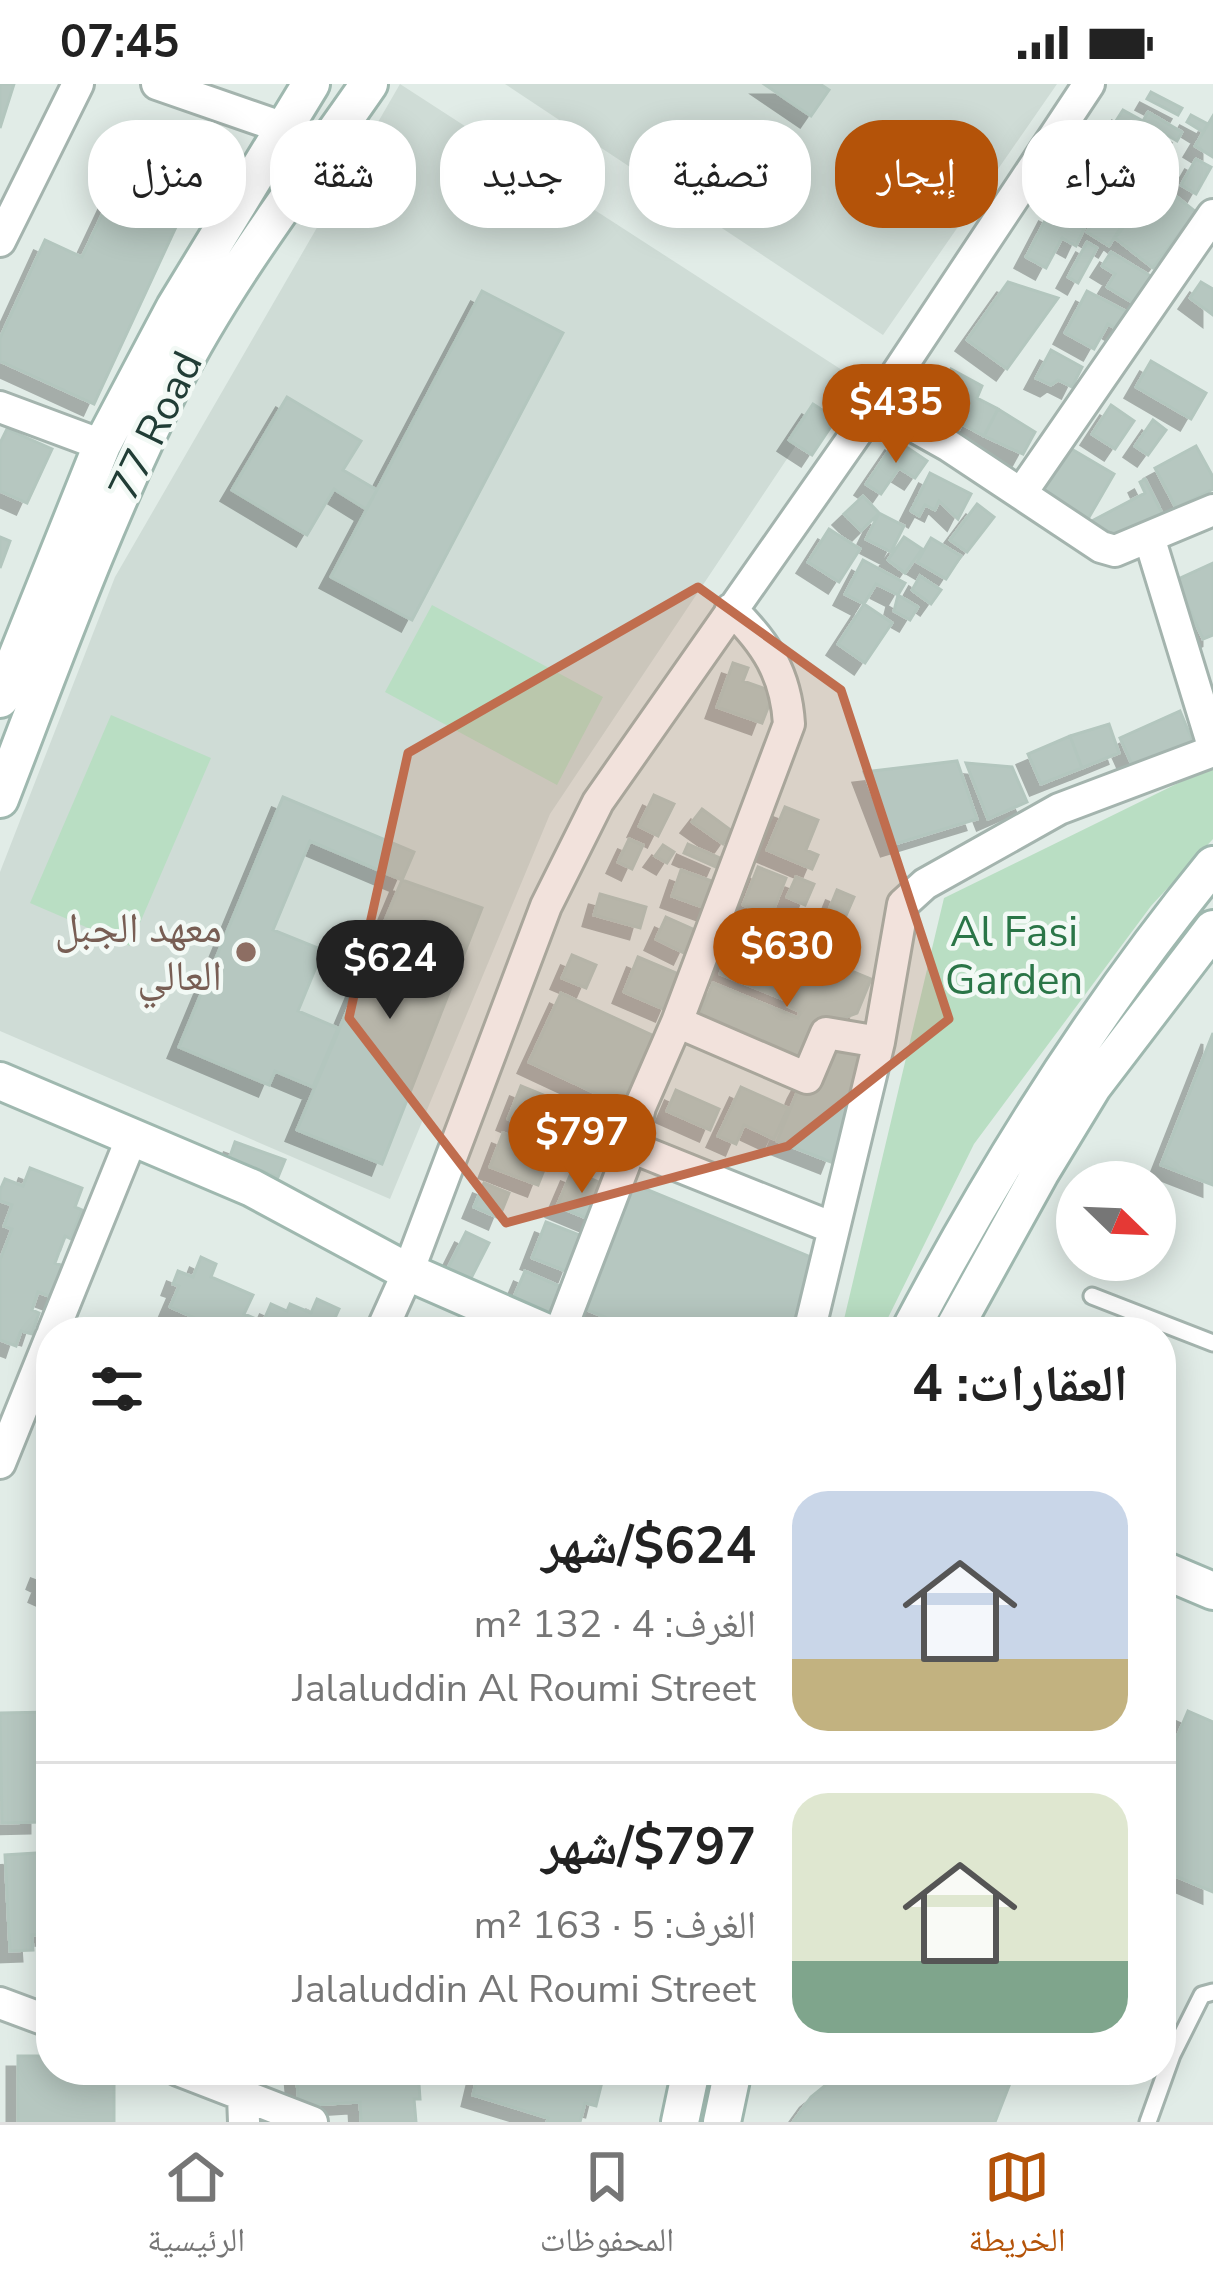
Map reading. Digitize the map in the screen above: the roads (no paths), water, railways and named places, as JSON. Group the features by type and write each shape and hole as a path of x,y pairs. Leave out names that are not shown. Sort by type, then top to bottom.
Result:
{"main road":[{"path":"286,120 310,84"},
{"name":"77 Road","path":"0,799 112,517 173,382 231,283 370,84"},
{"path":"0,699 102,445 175,307 270,146"},
{"path":"918,1317 1048,1092 1107,1004 1213,865"},
{"path":"960,1317 1093,1085 1213,928"},
{"path":"0,1081 251,1188 408,1272 511,1317"},
{"path":"1176,1575 1213,1591"},
{"path":"680,2122 688,2085"},
{"path":"722,2122 730,2085"}],"street":[{"path":"0,242 12,189 78,84"},
{"path":"157,84 270,123"},
{"path":"388,1317 546,906 598,802 876,405 1089,84"},
{"path":"1022,492 1209,230"},
{"path":"876,405 1022,492 1101,547 1115,551 1213,510"},
{"path":"0,407 102,445"},
{"path":"812,1317 880,1042 903,904 925,884 1059,809 1213,748 1149,537"},
{"path":"566,1317 631,1147 640,1107 677,1022 788,724 787,698 777,667 760,637 731,609"},
{"path":"677,1022 807,1078 826,1033 880,1042"},
{"path":"59,1317 132,1137"},
{"path":"631,1147 833,1228"},
{"path":"0,1463 36,1374"},
{"path":"0,2002 36,2016"},
{"path":"243,2096 312,2122"}],"lane":[{"path":"1092,1296 1146,1317"},
{"path":"1176,1329 1213,1343"},
{"path":"1176,2050 1202,1995 1213,1992"},
{"path":"1148,2122 1162,2085"}],"place":[{"name":"معهد الجبل العالي","path":"246,952"}],"park label":[{"name":"Al Fasi Garden","path":"1014,956"}]}
